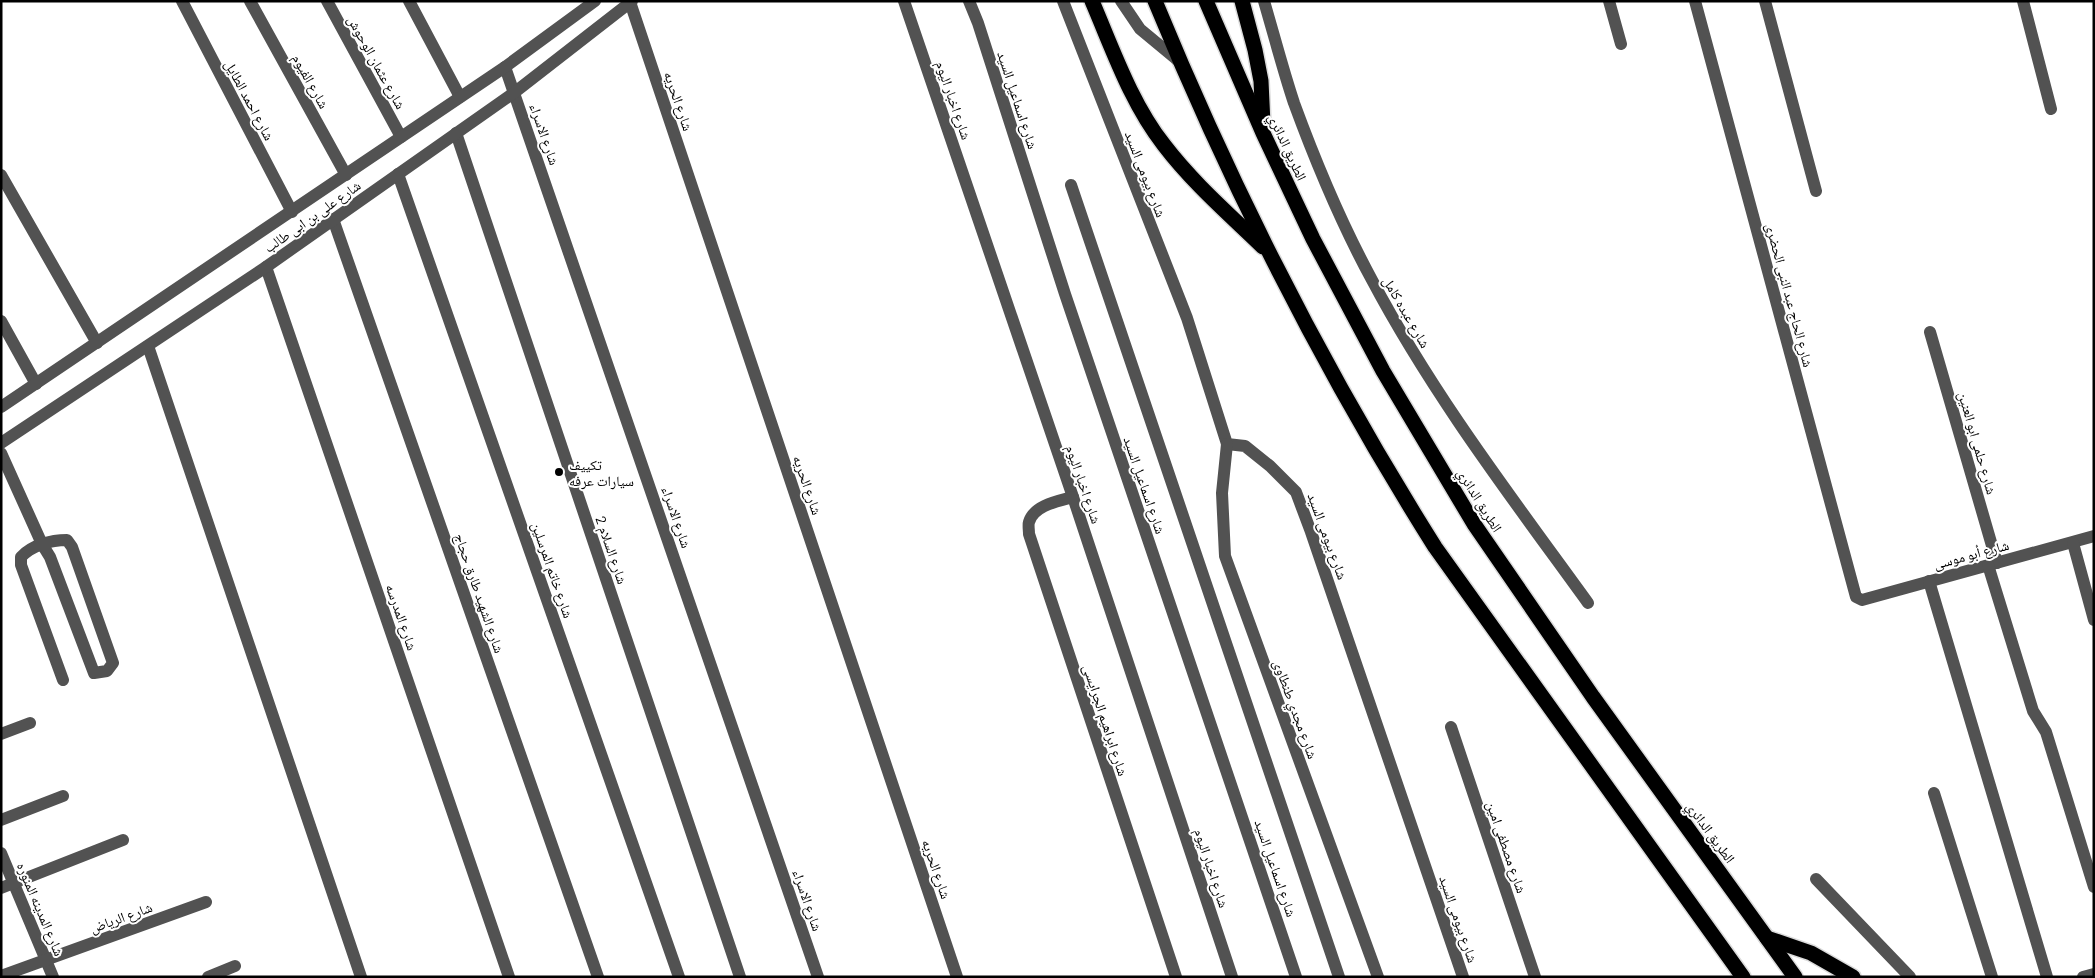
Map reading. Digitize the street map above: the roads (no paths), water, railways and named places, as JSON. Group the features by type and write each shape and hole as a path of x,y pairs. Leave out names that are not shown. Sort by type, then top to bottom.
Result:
{"highway":[{"path":"1092,1 1134,95 1145,117 1163,144 1189,175 1271,255"},
{"path":"1155,1 1181,63 1271,255 1312,337 1363,428 1435,547 1743,977"},
{"name":"الطريق الدائري","path":"1206,1 1263,133 1313,239 1383,372 1474,524 1593,697 1796,977"},
{"path":"1242,1 1261,81 1263,133"},
{"path":"1767,938 1811,953 1853,977"}],"street":[{"name":"شارع احمد الطايل","path":"182,1 292,212"},
{"name":"شارع الفيوم","path":"250,1 346,175"},
{"name":"شارع عثمان الوحوش","path":"327,1 401,137"},
{"path":"409,1 460,97"},
{"name":"شارع على بن ابى طالب","path":"1,408 505,67 595,1"},
{"name":"شارع اخبار اليوم","path":"904,1 1073,497 1232,977"},
{"name":"شارع اسماعيل السيد","path":"969,1 1065,294 1296,977"},
{"name":"شارع بيومى السيد","path":"1063,1 1187,318 1227,444 1245,446 1270,466 1296,492 1312,532 1463,977"},
{"path":"1121,1 1140,29 1181,63"},
{"name":"شارع عبده كامل","path":"1264,1 1294,101 1316,161 1342,220 1371,278 1436,390 1588,603"},
{"path":"1609,1 1621,44"},
{"name":"شارع الحاج عبد النبى الحضرى","path":"1695,1 1856,597"},
{"path":"1765,1 1816,191"},
{"path":"2024,1 2051,109"},
{"name":"شارع على بن ابى طالب","path":"1,442 266,267 515,92 631,2"},
{"name":"شارع الحريه","path":"631,2 958,977"},
{"name":"شارع الاسراء","path":"505,67 818,977"},
{"name":"شارع السلام 2","path":"456,133 740,977"},
{"path":"1,174 97,343"},
{"name":"شارع خاتم المرسلين","path":"398,174 679,977"},
{"name":"شارع اسماعيل السيد","path":"1071,185 1339,977"},
{"name":"شارع الشهيد طارق حجاج","path":"334,219 598,977"},
{"name":"شارع المدرسه","path":"266,267 509,977"},
{"path":"1,321 36,384"},
{"name":"شارع حلمى ابو العنين","path":"1930,332 2033,711 2046,732 2094,887"},
{"path":"148,346 361,977"},
{"name":"شارع مجدي طنطاوى","path":"1227,444 1222,493 1225,556 1378,977"},
{"path":"1,453 42,544 50,557 94,673 107,671 113,663 72,547 66,540 42,544 26,551 21,557 21,565 63,680"},
{"name":"شارع ابراهيم الجرايسى","path":"1073,497 1047,505 1036,511 1029,521 1029,534 1176,977"},
{"name":"شارع أبو موسى","path":"1856,597 1862,600 2094,536"},
{"path":"2073,543 2094,620"},
{"path":"1929,581 2047,977"},
{"path":"1,734 30,723"},
{"name":"شارع مصطفى امين","path":"1451,727 1535,977"},
{"path":"1934,793 1992,977"},
{"path":"1,820 64,796"},
{"path":"1,888 123,840"},
{"name":"شارع المدينه المنوره","path":"1,853 53,977"},
{"path":"1816,879 1910,977"},
{"name":"شارع الرياض","path":"1,976 206,902"},
{"path":"208,977 235,966"},
{"path":"2083,977 2094,974"}],"place":[{"name":"تكييف سيارات عرفه","path":"559,472"}]}
